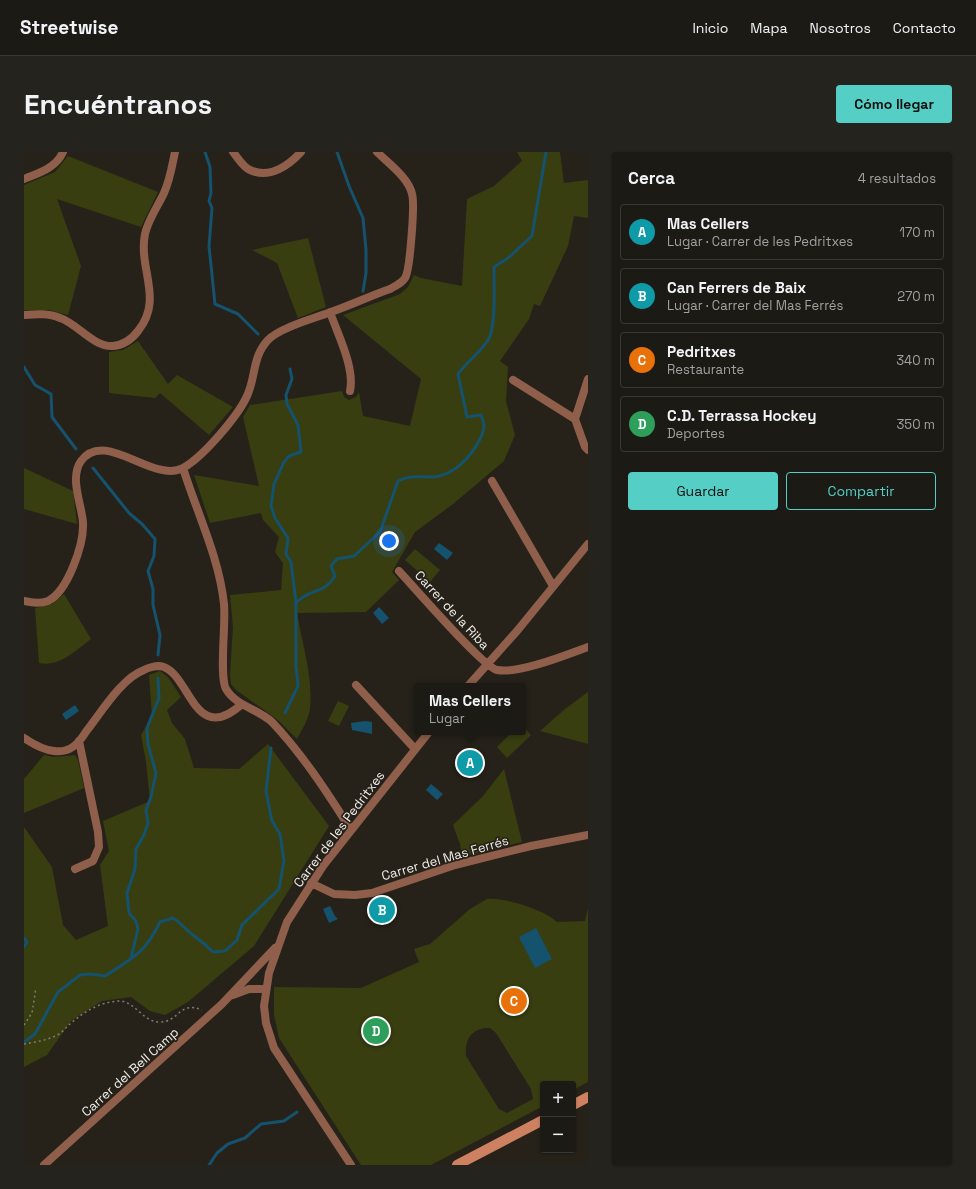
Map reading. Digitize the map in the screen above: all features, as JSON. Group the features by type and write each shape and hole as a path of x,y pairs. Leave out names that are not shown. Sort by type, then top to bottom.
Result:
{"street":[{"path":"24,179 42,172 54,165 63,152"},
{"path":"24,315 48,315 59,317 72,324 99,343 112,346 132,338 146,318 151,304 144,245 145,235 165,191 175,152"},
{"path":"233,152 243,164 251,170 263,173 276,171 285,166 301,152"},
{"path":"24,601 40,603 52,598 64,584 72,568 79,548 83,525 76,472 81,460 95,452 109,451 159,469 170,470 183,468 205,450 236,414 248,395 259,350 269,339 305,321 390,289 406,278 409,266 412,193 406,181 377,152"},
{"path":"330,312 349,368 351,383 350,391"},
{"path":"588,379 575,419 585,447 588,450"},
{"path":"513,380 575,419"},
{"path":"183,468 209,543 222,589 225,631 222,682 226,690 242,704 270,720 285,737 309,766 351,830"},
{"path":"492,481 553,586"},
{"path":"471,683 588,544"},
{"name":"Carrer de la Riba","path":"399,571 487,665"},
{"path":"487,665 495,670 507,671 553,659 588,647"},
{"path":"24,738 37,746 55,752 75,746 109,701 129,679 143,670 158,666 169,670 194,703 206,715 214,718 224,716 242,704"},
{"path":"356,685 415,749"},
{"name":"Carrer de les Pedritxes","path":"351,1165 274,1048 266,1022 264,1006 266,989 277,946 287,922 312,883 351,830 427,735"},
{"path":"75,869 93,861 99,847 98,832 79,741"},
{"name":"Carrer del Mas Ferrés","path":"312,883 334,894 355,895 372,893 455,865 531,846 588,835"},
{"name":"Carrer de les Pedritxes","path":"231,996 277,946"},
{"path":"231,996 249,989 266,989"},
{"name":"Carrer del Bell Camp","path":"44,1165 231,996"},
{"path":"576,1103 588,1097"},
{"path":"457,1165 540,1122"}],"path":[{"path":"24,1025 32,1013 36,988"},
{"path":"24,1044 42,1041 58,1035 91,1008 120,1001 128,1004 149,1019 158,1022 168,1021 187,1007 194,1006 211,1014"}],"green space":[{"path":"517,152 560,152 564,183 588,180 588,218 574,216 568,246 540,306 534,304 529,319 500,361 508,367 506,401 515,435 504,461 453,504 415,532 392,572 399,580 366,612 297,613 309,672 311,696 308,716 297,739 278,720 236,690 231,684 230,675 233,627 230,595 281,590 283,563 275,552 279,537 263,520 261,513 210,523 194,475 259,486 243,417 250,405 342,391 344,397 349,400 356,397 359,392 363,416 410,426 421,379 343,315 400,294 408,287 414,275 421,278 462,286 467,199 494,186 522,161"},
{"path":"68,156 158,192 141,227 57,199 81,266 68,315 49,310 24,310 24,185 55,172"},
{"path":"308,238 326,307 298,318 277,263 252,250"},
{"path":"138,341 168,384 177,375 233,407 209,435 160,393 155,398 109,393 109,352 123,350"},
{"path":"24,468 73,491 77,524 24,509"},
{"path":"415,549 440,570 430,582 405,560"},
{"path":"64,594 91,639 67,657 54,663 39,663 35,608 52,604"},
{"path":"160,671 168,677 181,697 167,710 172,723 185,739 194,768 239,769 268,744 329,826 254,946 188,1002 165,1015 150,1011 131,997 102,1001 71,1021 47,1055 24,1067 24,827 52,867 63,925 76,940 108,926 100,865 109,851 103,821 150,801 146,762 141,735 152,716 149,675"},
{"path":"588,692 588,744 540,731 565,709"},
{"path":"338,701 349,706 339,726 328,721"},
{"path":"526,729 531,735 507,758 497,747 509,735 526,735"},
{"path":"44,755 54,757 75,755 78,760 84,788 24,813 24,779"},
{"path":"504,769 522,842 462,857 460,844 453,825 483,796"},
{"path":"487,899 503,900 524,905 551,917 557,922 585,921 588,908 588,1082 576,1088 576,1081 540,1081 540,1108 431,1165 361,1165 279,1038 274,1015 274,987 361,988 419,962 414,949 430,944 470,909","holes":["485,1028 490,1028 496,1033 531,1089 533,1099 507,1113 499,1109 466,1056 467,1041 472,1034"]}],"water":[{"path":"439,543 453,553 447,560 434,549"},
{"path":"379,607 389,618 382,624 373,613"},
{"path":"75,705 79,711 66,720 62,714"},
{"path":"365,721 372,722 372,734 352,730 351,723"},
{"path":"431,784 443,794 437,800 426,790"},
{"path":"330,906 338,919 329,923 323,909"},
{"path":"536,928 552,959 535,968 519,937"}],"waterway":[{"path":"205,152 210,167 211,193 209,201 212,208 209,246 215,304 238,314 258,334"},
{"path":"337,152 349,186 363,218 366,250 366,273 363,291"},
{"path":"285,713 298,686 296,666 296,603 301,598 321,589 330,582 335,576 331,566 337,559 354,556 380,532 398,481 410,477 431,477 446,474 460,465 471,454 481,437 484,428 483,419 481,415 467,417 458,374 488,341 490,336 494,311 494,267 508,258 532,236 546,152"},
{"path":"24,367 35,385 51,394 52,417 76,449"},
{"path":"290,369 292,379 286,395 287,404 298,425 301,452 289,456 284,462 274,484 271,506 275,518 288,538 286,554 291,562 296,603"},
{"path":"93,468 129,513 142,524 155,539 154,556 148,571 153,589 153,605 160,635 158,655"},
{"path":"131,958 138,929 136,921 129,913 127,893 135,869 136,849 144,835 148,823 146,810 151,797 156,773 148,744 147,728 159,698 158,678"},
{"path":"24,1042 35,1034 58,992 80,975 91,974 105,976 131,959 149,941 160,922 173,918 213,952 225,951 237,940 242,925 279,889 284,861 280,834 272,821 266,791 271,748"},
{"path":"24,938 27,942 24,947"},
{"path":"209,1165 217,1153 228,1144 245,1138 261,1124 284,1121 297,1112"}],"place":[{"name":"Mas Cellers","path":"470,763"},
{"name":"Can Ferrers de Baix","path":"382,910"},
{"name":"Pedritxes","path":"514,1001"},
{"name":"C.D. Terrassa Hockey","path":"376,1031"}]}
